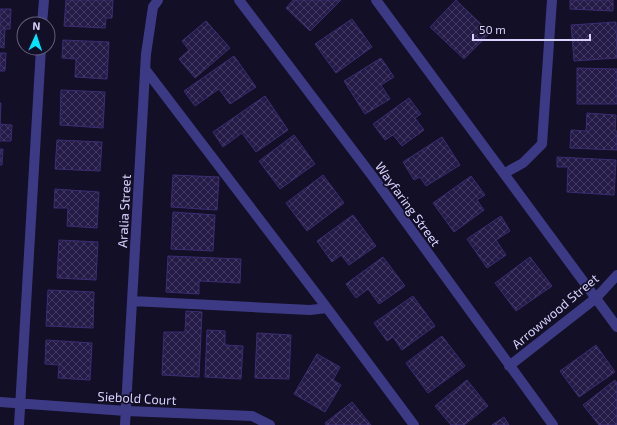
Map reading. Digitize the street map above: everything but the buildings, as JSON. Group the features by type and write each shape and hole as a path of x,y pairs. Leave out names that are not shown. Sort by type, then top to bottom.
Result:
{"street":[{"path":"43,16 44,0"},
{"name":"Aralia Street","path":"125,425 146,54 154,7 158,0"},
{"name":"Wayfaring Street","path":"239,0 372,177 553,425"},
{"path":"376,0 505,173 617,327"},
{"path":"505,173 523,162 542,144 552,0"},
{"path":"19,425 41,56"},
{"path":"145,69 414,425"},
{"name":"Arrowwood Street","path":"510,366 596,298 617,275"},
{"path":"132,301 310,310 327,308"},
{"name":"Siebold Court","path":"0,402 126,411 252,416 270,425"}]}
